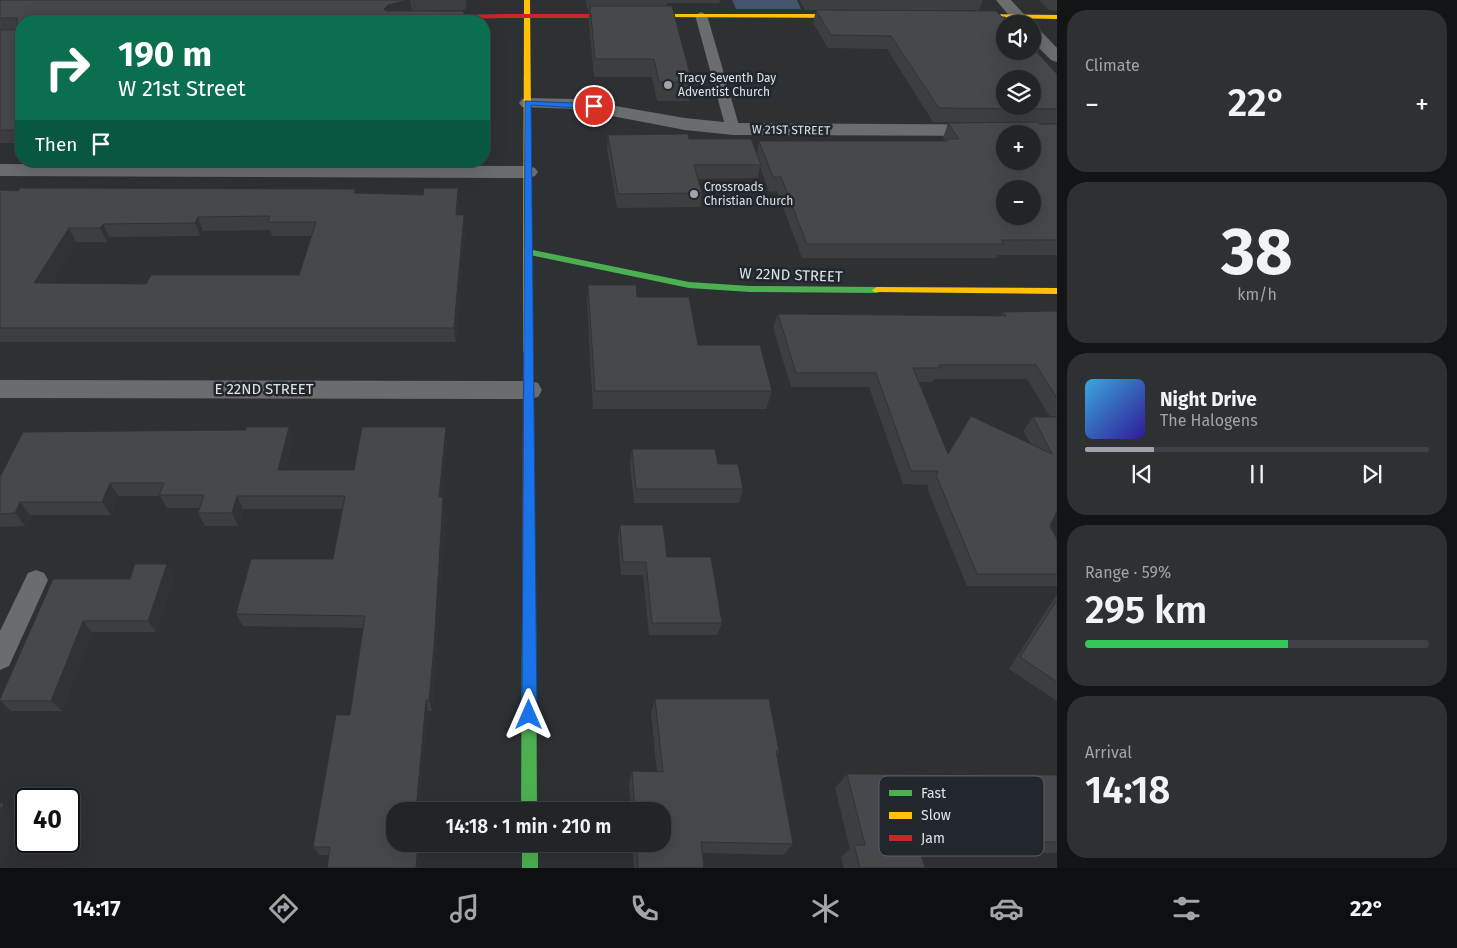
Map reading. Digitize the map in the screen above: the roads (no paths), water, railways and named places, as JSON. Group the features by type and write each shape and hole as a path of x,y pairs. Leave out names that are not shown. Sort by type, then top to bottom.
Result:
{"street":[{"path":"527,0 530,802"},
{"path":"1003,0 1017,15"},
{"path":"490,17 870,16"},
{"path":"949,16 996,19"},
{"path":"1041,18 1057,17"},
{"path":"1041,40 1057,57"},
{"name":"W 21ST STREET","path":"528,103 575,104 685,124 733,129 1057,131"},
{"path":"0,170 528,172"},
{"name":"W 22ND STREET","path":"528,252 689,285 750,290 1057,291"},
{"name":"E 22ND STREET","path":"0,389 529,390"},
{"path":"530,852 530,868"}],"lane":[{"path":"702,15 733,129"},
{"path":"0,658 36,580"}],"place":[{"name":"Tracy Seventh Day Adventist Church","path":"668,85"},
{"name":"Crossroads Christian Church","path":"694,194"}]}
